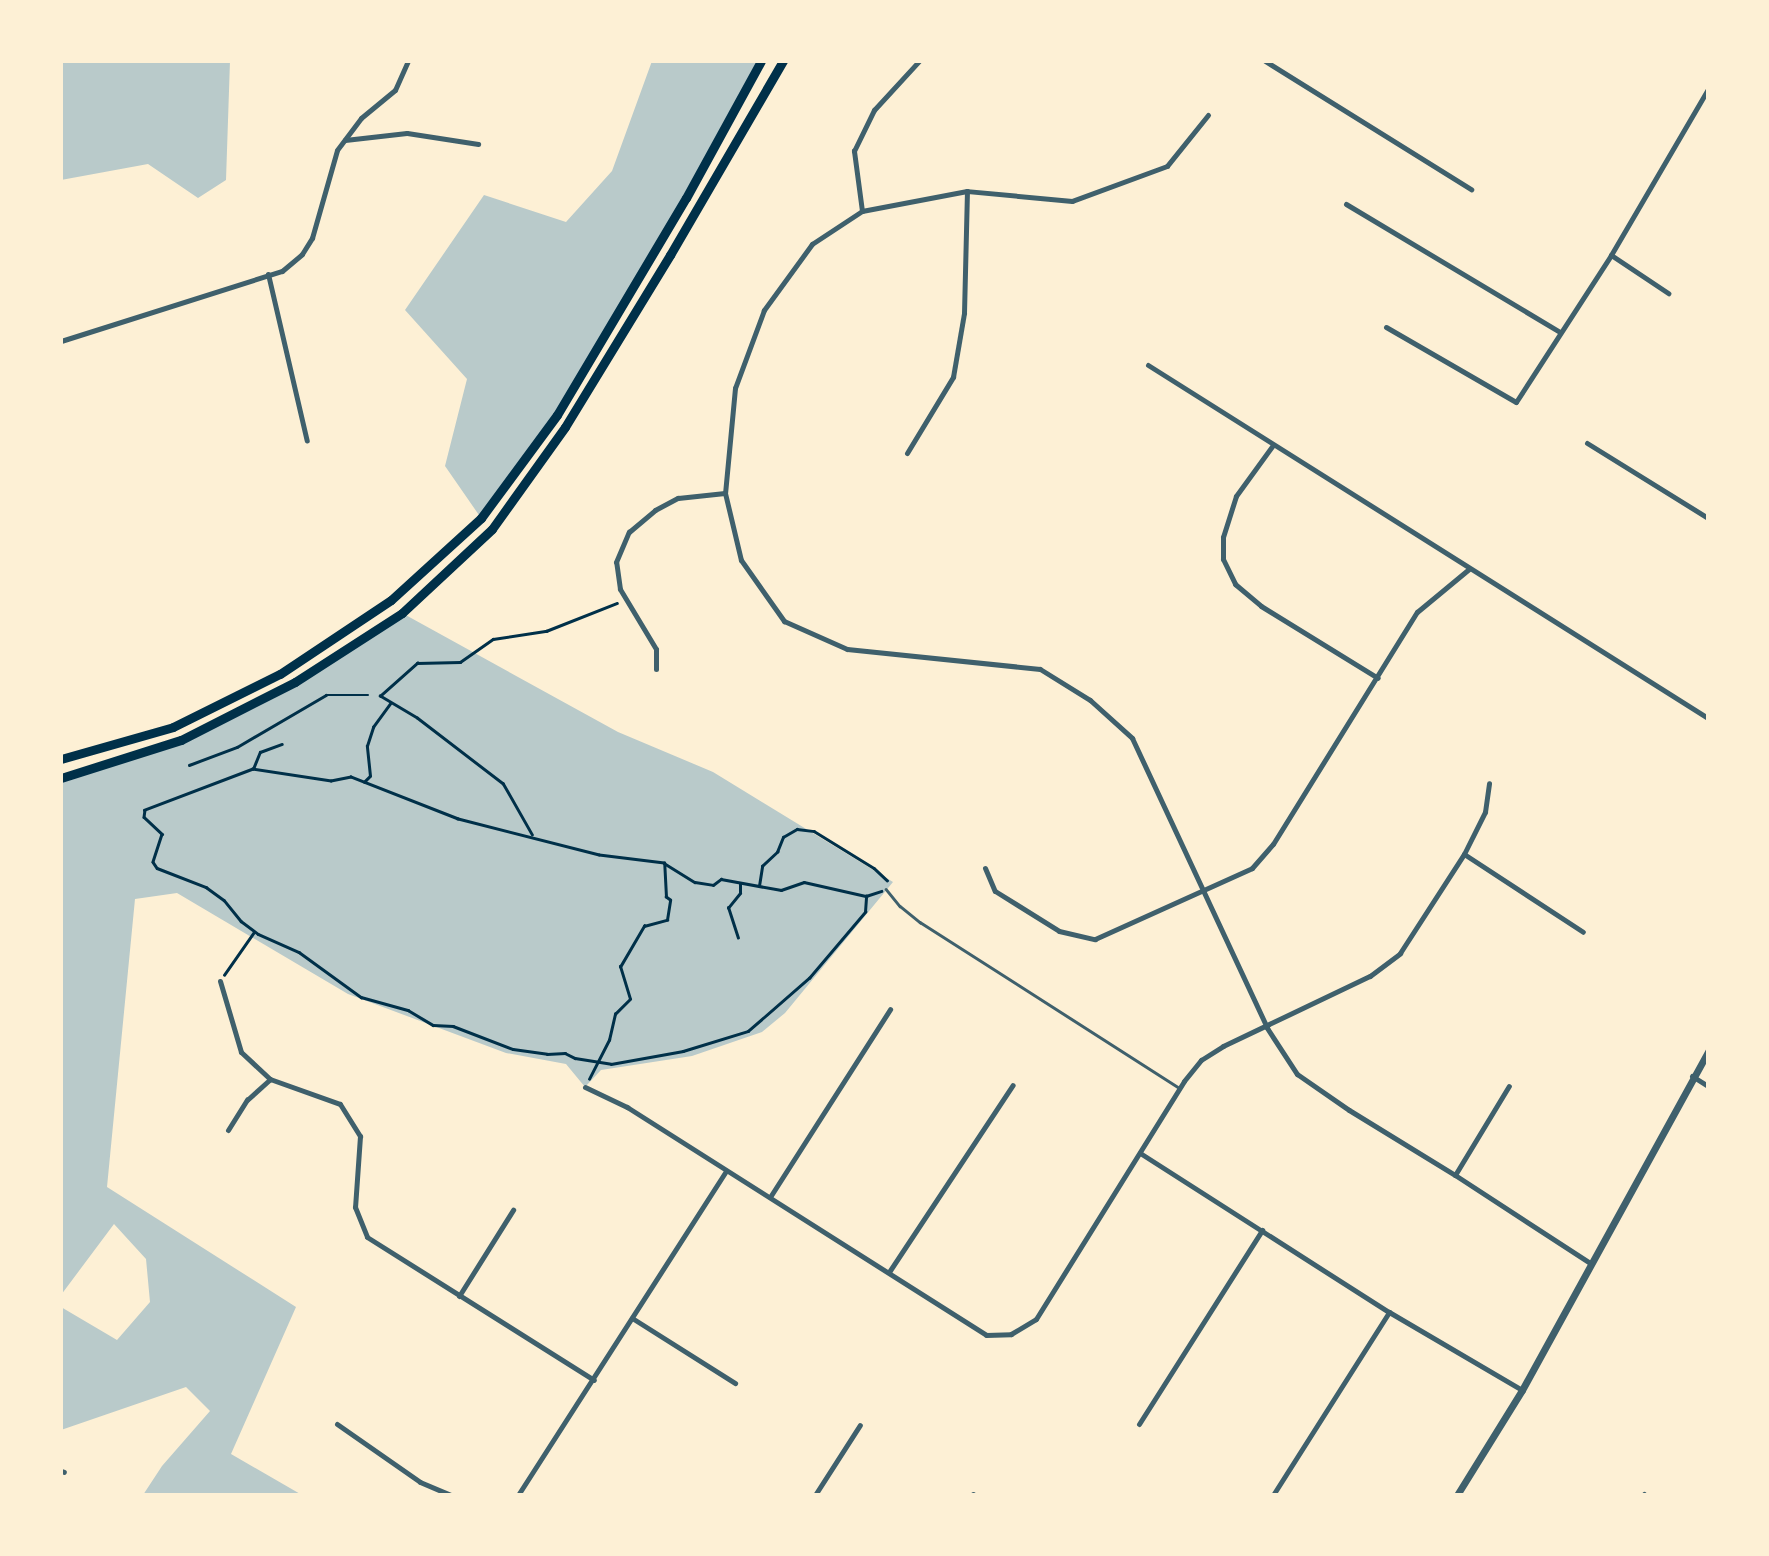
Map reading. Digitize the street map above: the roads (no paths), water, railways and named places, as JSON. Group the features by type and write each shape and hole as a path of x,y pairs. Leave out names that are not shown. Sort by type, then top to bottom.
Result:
{"main road":[{"path":"61,759 173,727 280,674 391,600 481,518 557,415 685,198 761,61"},
{"path":"61,778 180,740 295,682 402,613 492,529 565,427 670,255 783,61"}],"street":[{"path":"61,341 282,271 302,254 312,238 337,150 361,118 395,90 408,61"},
{"path":"862,211 854,151 874,110 919,61"},
{"path":"1265,61 1471,189"},
{"path":"1386,327 1516,402 1611,255 1708,89"},
{"path":"1208,115 1167,166 1072,201 967,191 862,211 812,244 764,310 735,388 725,493 741,560 784,621 847,649 1040,668 1090,700 1132,738 1202,893 1267,1027 1297,1074 1590,1263"},
{"path":"345,140 407,133 478,144"},
{"path":"907,453 953,377 964,313 967,191"},
{"path":"1346,204 1560,332"},
{"path":"1611,255 1668,293"},
{"path":"268,274 307,441"},
{"path":"1148,365 1708,718"},
{"path":"1587,443 1708,518"},
{"path":"1273,445 1236,496 1223,537 1223,559 1235,584 1261,606 1378,678"},
{"path":"656,669 656,649 621,589 616,562 629,532 655,510 678,498 725,493"},
{"path":"985,868 995,891 1059,931 1095,939 1252,869 1273,844 1417,612 1469,569"},
{"path":"585,1087 627,1107 986,1335 1011,1334 1036,1319 1180,1088 1201,1060 1223,1046 1370,976 1400,953 1464,855 1485,812 1489,783"},
{"path":"1464,855 1583,932"},
{"path":"220,981 240,1052 270,1079 340,1104 360,1136 355,1207 367,1237 594,1380"},
{"path":"770,1198 890,1009"},
{"path":"1457,1495 1522,1390 1581,1286 1590,1263 1708,1051"},
{"path":"1692,1076 1708,1086"},
{"path":"228,1130 247,1100 270,1079"},
{"path":"889,1272 1013,1085"},
{"path":"1455,1174 1509,1086"},
{"path":"1140,1153 1389,1312 1522,1390"},
{"path":"519,1495 726,1171"},
{"path":"459,1296 513,1210"},
{"path":"1139,1424 1262,1230"},
{"path":"1273,1495 1389,1312"},
{"path":"632,1318 735,1382"},
{"path":"337,1423 420,1482 450,1495"},
{"path":"816,1495 860,1425"}],"lane":[{"path":"886,889 900,906 920,922 1180,1088"}]}
